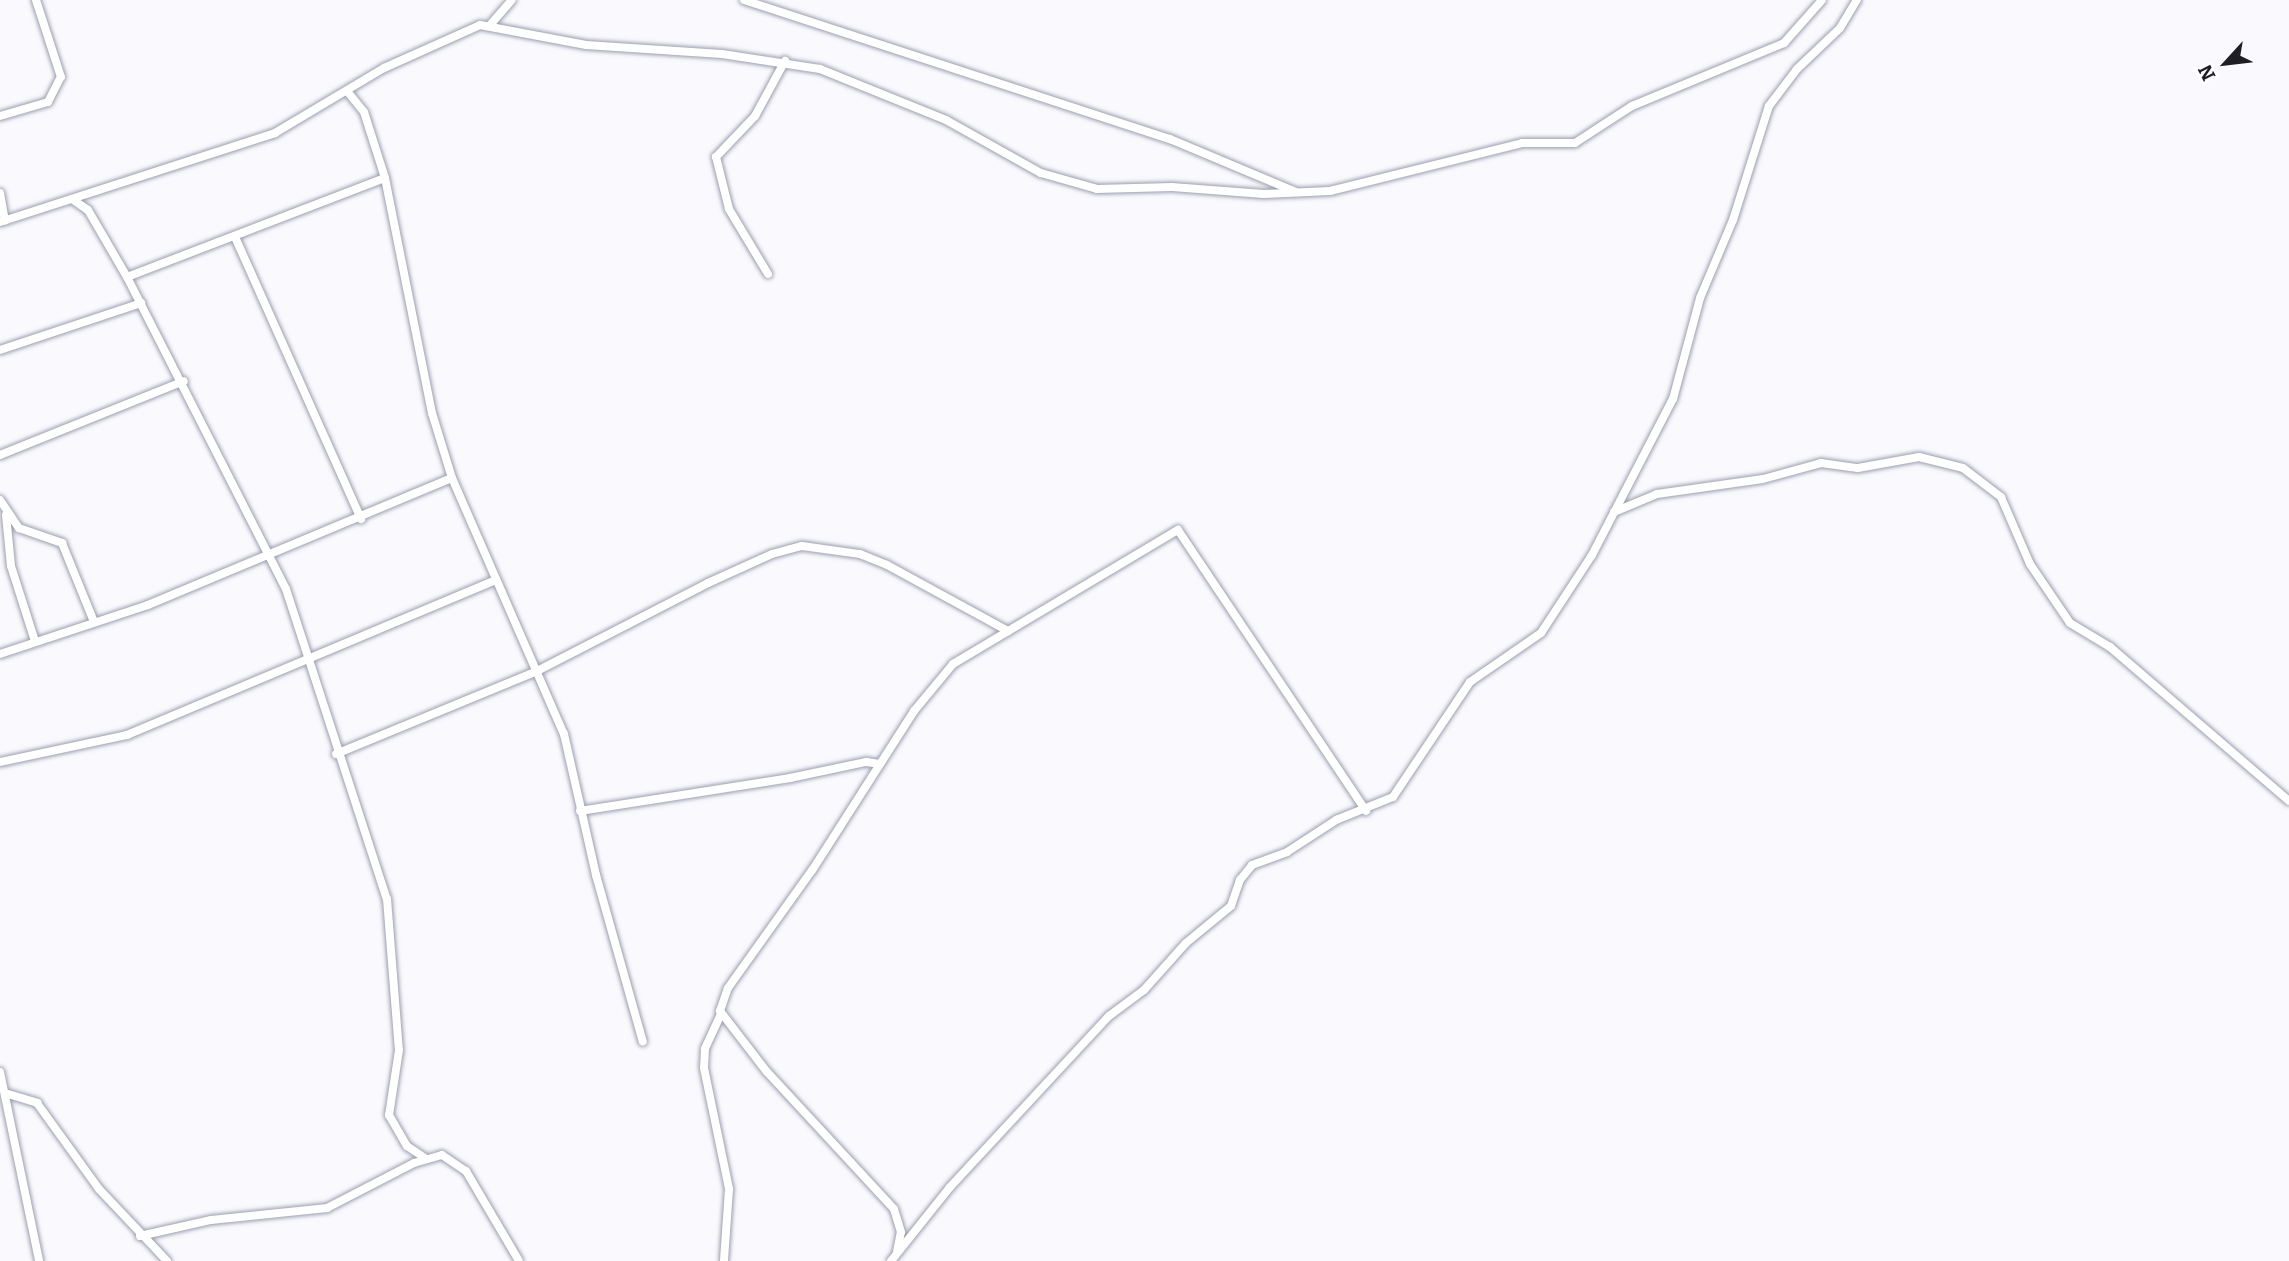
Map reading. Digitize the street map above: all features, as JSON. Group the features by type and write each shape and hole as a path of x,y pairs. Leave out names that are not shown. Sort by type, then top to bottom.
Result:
{"street":[{"path":"0,116 48,102 61,77 36,0"},
{"path":"491,25 512,0"},
{"path":"744,0 1170,139 1298,193"},
{"path":"0,193 2,221 275,133 459,31 491,25 614,48 785,61 853,80 946,120 1041,173 1097,189 1172,187 1298,193 1403,176 1497,148 1575,143 1632,106 1784,43 1822,0"},
{"path":"894,1258 958,1178 1109,1016 1144,990 1186,943 1231,906 1240,880 1252,865 1287,852 1336,820 1387,802 1405,784 1479,671 1524,649 1541,633 1614,512 1673,399 1700,298 1733,220 1769,106 1797,69 1840,27 1857,0"},
{"path":"768,274 729,209 716,157 755,116 785,61"},
{"path":"347,91 364,112 385,178 432,414 452,478 564,734 580,811 643,1042"},
{"path":"127,277 385,178"},
{"path":"72,199 88,210 127,277 184,381 221,463 271,554 309,659 336,754 371,843 388,910 399,1050 388,1115 407,1146 425,1158"},
{"path":"235,237 361,519"},
{"path":"0,350 141,303"},
{"path":"0,455 184,381"},
{"path":"1614,512 1657,494 1763,479 1821,464 1858,468 1919,457 1963,468 2001,497 2030,564 2070,623 2110,647 2289,801"},
{"path":"0,654 148,605 361,519 452,478"},
{"path":"0,500 6,514 10,566 35,641"},
{"path":"6,514 29,534 62,543 94,622"},
{"path":"724,1261 729,1189 704,1068 705,1049 721,1014 728,988 938,679 966,655 1171,533 1181,531 1366,811"},
{"path":"336,754 537,671 708,583 772,554 802,547 828,547 878,561 1008,631"},
{"path":"0,762 127,735 496,580"},
{"path":"580,811 790,779 866,762 880,764"},
{"path":"721,1014 767,1072 894,1209 901,1232 894,1258"},
{"path":"0,1072 40,1261"},
{"path":"5,1093 37,1103 99,1189 167,1261"},
{"path":"141,1236 211,1220 327,1208 425,1158 442,1155 466,1171 519,1261"}]}
